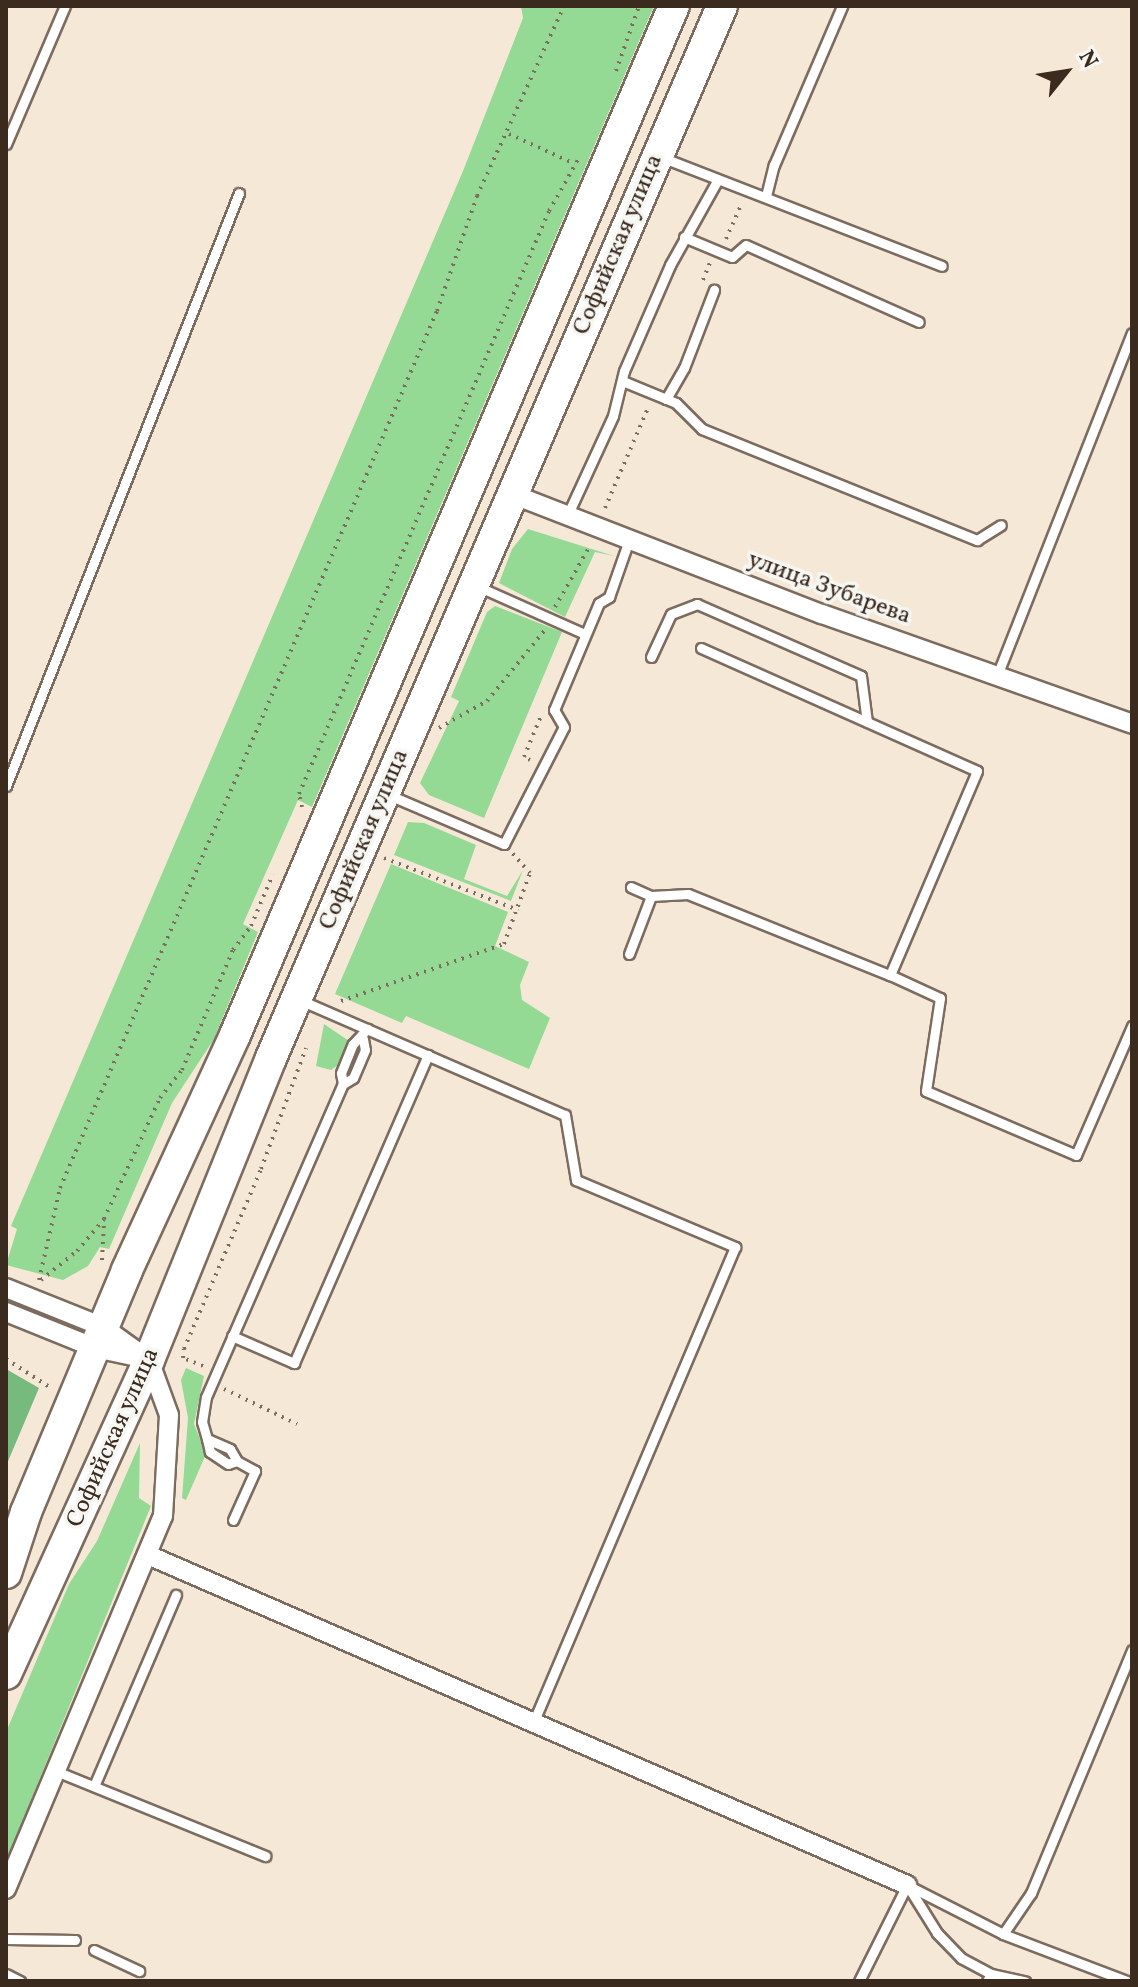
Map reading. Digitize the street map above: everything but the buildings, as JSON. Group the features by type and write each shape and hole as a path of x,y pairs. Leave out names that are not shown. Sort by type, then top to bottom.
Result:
{"main road":[{"name":"Софийская улица","path":"6,1573 99,1338 235,1035 674,6"},
{"name":"Софийская улица","path":"6,1674 308,1004 385,794 722,6"}],"street":[{"name":"улица Зубарева","path":"512,494 822,614 998,673 1132,724"},
{"path":"6,1288 99,1338 149,1360 169,1415 163,1516 6,1889"},
{"path":"6,1312 99,1338"},
{"path":"148,1555 907,1885"}],"lane":[{"path":"6,144 65,6"},
{"path":"766,196 774,165 842,6"},
{"path":"658,156 942,266"},
{"path":"567,516 625,382 624,371 684,237 718,179"},
{"path":"6,786 239,193"},
{"path":"684,237 732,257 746,245 919,322"},
{"path":"666,399 684,368 714,290"},
{"path":"998,673 1132,333"},
{"path":"625,382 666,399 702,429 977,540 1001,525"},
{"path":"385,794 504,844 564,727 554,710 599,603 609,597 629,540"},
{"path":"474,585 585,634"},
{"path":"651,657 671,614 697,604 861,676 867,722"},
{"path":"701,648 977,771 890,975"},
{"path":"631,887 651,896 688,894 940,998 926,1091 1076,1155 1132,1026"},
{"path":"629,954 651,896"},
{"path":"308,1004 365,1034 428,1055 565,1115 576,1180 735,1247 533,1723"},
{"path":"233,1520 255,1471 237,1461 230,1449 207,1439 203,1411 215,1375 343,1084 341,1073 353,1044 365,1034"},
{"path":"232,1336 294,1363 428,1055"},
{"path":"94,1786 176,1595"},
{"path":"1003,1934 1031,1893 1132,1650"},
{"path":"56,1771 265,1856"},
{"path":"907,1885 1003,1934 1127,1981"},
{"path":"907,1885 937,1933 961,1958 989,1978 1025,1981"},
{"path":"859,1981 907,1885"},
{"path":"6,1939 75,1940"},
{"path":"94,1950 139,1971"},
{"path":"6,1974 20,1981"}],"path":[{"path":"251,926 233,950 182,1070 160,1098 104,1219 77,1251 39,1282 60,1188 437,311 477,196 509,134 564,6"},
{"path":"612,82 639,6"},
{"path":"509,134 575,164"},
{"path":"303,806 299,794 549,211 586,146"},
{"path":"553,612 596,528"},
{"path":"439,728 459,721 493,695 548,624"},
{"path":"546,767 524,757 538,718 554,710"},
{"path":"297,1424 221,1388 215,1375 183,1358 184,1349 261,1169 308,1004 504,944 530,873 504,844"},
{"path":"384,858 518,910"},
{"path":"102,1260 104,1219"},
{"path":"6,1359 51,1388"}],"green space":[{"path":"521,6 654,6 312,807 298,800 243,924 258,932 214,1039 172,1103 109,1249 100,1247 88,1266 63,1280 6,1265 17,1229 11,1226 463,171 523,18"},
{"path":"528,529 614,556 595,552 565,617 499,583 512,549"},
{"path":"495,606 562,632 484,818 429,795 420,783 459,701 451,697 487,612"},
{"path":"408,822 424,823 476,845 464,879 507,896 523,870 511,901 394,855"},
{"path":"391,864 508,912 495,946 529,962 520,985 522,1000 550,1018 529,1069 406,1016 402,1023 335,994"},
{"path":"324,1024 349,1041 341,1063 331,1070 316,1066"},
{"path":"186,1368 204,1376 194,1424 206,1454 186,1500 182,1498 188,1418 181,1380"},
{"path":"6,1369 39,1388 6,1466"},
{"path":"140,1443 139,1498 151,1506 6,1861 6,1732 69,1584 97,1541"}]}
